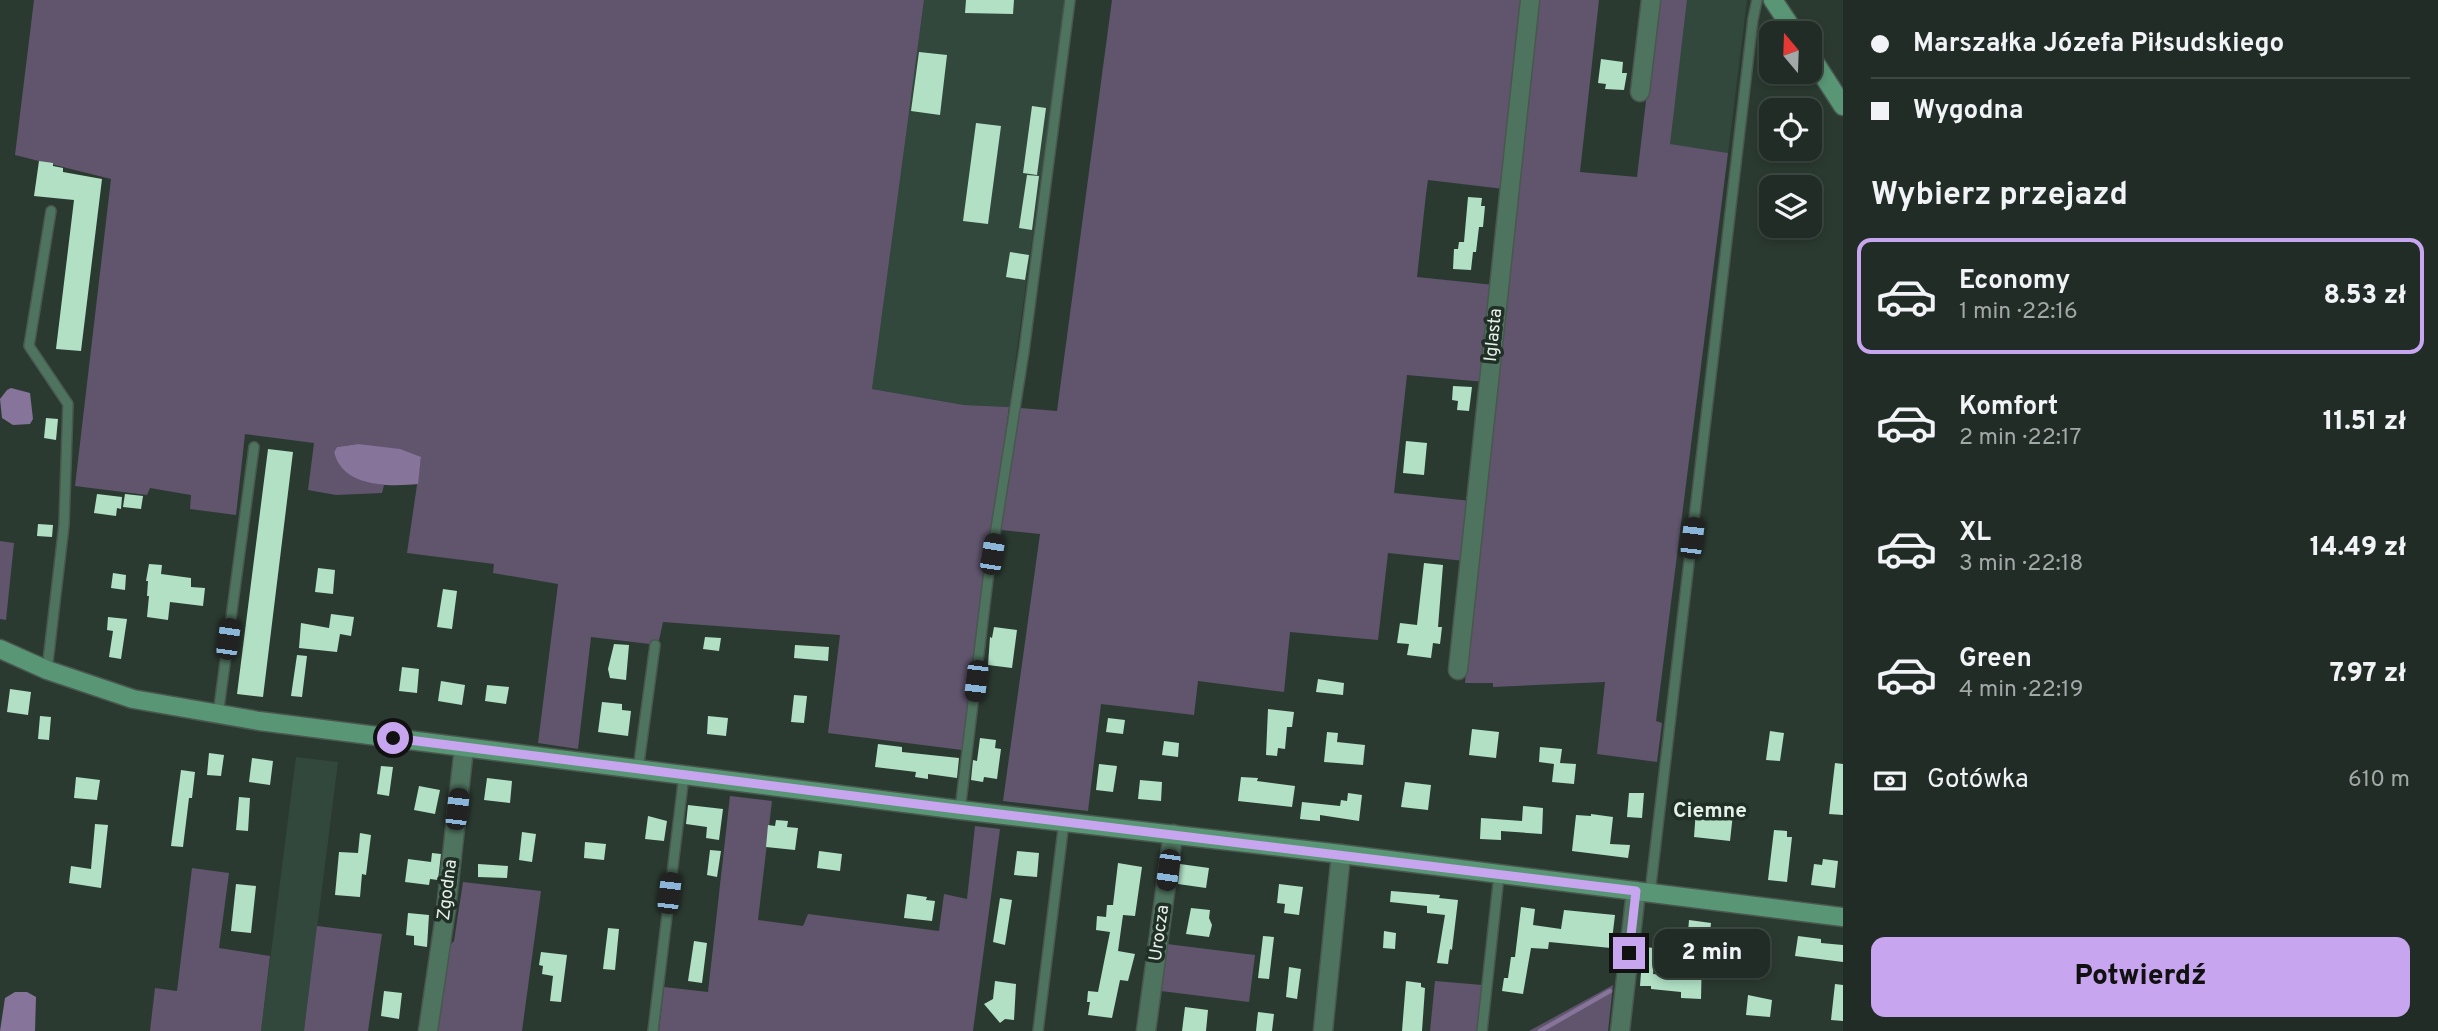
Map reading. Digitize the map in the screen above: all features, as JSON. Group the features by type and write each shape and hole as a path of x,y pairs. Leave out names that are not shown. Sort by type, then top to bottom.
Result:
{"street":[{"name":"Iglasta","path":"1458,670 1530,0"},
{"path":"1640,92 1651,0"},
{"path":"1773,0 1787,21"},
{"path":"1822,74 1843,106"},
{"path":"0,649 47,670 133,699 218,715 638,770 1843,917"},
{"name":"Zgodna","path":"428,1031 446,909 464,748"},
{"name":"Urocza","path":"1146,1031 1173,834"},
{"path":"1323,1031 1341,854"},
{"path":"1620,1031 1643,892"}],"lane":[{"path":"960,810 988,579 1024,351 1070,0"},
{"path":"1643,892 1757,0"},
{"path":"47,670 64,525 68,404 29,346 51,211"},
{"path":"218,715 254,447"},
{"path":"638,770 655,645"},
{"path":"653,1031 684,775"},
{"path":"1038,1031 1064,822"},
{"path":"1482,1031 1499,875"}],"shaded area":[{"path":"34,0 924,0 872,389 964,405 1009,407 962,750 828,733 840,635 663,622 658,645 591,637 578,749 538,743 558,584 493,573 494,564 407,553 421,458 358,444 337,447 334,452 337,460 347,472 384,485 382,493 336,495 308,490 314,443 245,434 236,515 190,509 191,495 150,488 147,495 75,486 111,179 15,155"},
{"path":"924,0 1065,0 1009,407 964,405 872,389"},
{"path":"1112,0 1525,0 1504,189 1428,180 1417,277 1494,285 1485,382 1407,375 1394,493 1471,501 1465,561 1388,553 1378,640 1290,632 1284,692 1198,681 1194,715 1101,704 1088,811 1003,801 1040,534 1001,530 1020,408 1057,411"},
{"path":"1537,0 1599,0 1580,172 1637,177 1658,0 1687,0 1670,144 1728,153 1656,721 1662,723 1657,762 1597,754 1605,682 1493,687 1493,683 1465,683"},
{"path":"1687,0 1747,0 1728,153 1669,144"},
{"path":"11,388 30,393 33,419 30,424 13,425 2,418 0,399"},
{"path":"358,444 400,449 421,457 418,484 368,482 346,472 334,452 337,447"},
{"path":"0,541 14,543 6,620 0,619"},
{"path":"296,757 338,762 304,1031 261,1031"},
{"path":"730,796 772,801 758,920 803,926 808,914 939,931 944,894 967,899 975,826 1000,829 973,1031 659,1031 664,987 708,992"},
{"path":"192,868 229,873 219,948 270,956 261,1031 150,1031 155,988 177,991"},
{"path":"463,882 541,891 522,1031 435,1031 446,949 454,941"},
{"path":"317,926 382,934 368,1031 304,1031"},
{"path":"1167,944 1255,955 1249,1002 1161,991"},
{"path":"1435,981 1482,985 1477,1031 1430,1031"},
{"path":"1613,985 1608,1031 1529,1031"},
{"path":"15,992 27,992 36,997 35,1031 0,1031 5,998"}],"building":[{"path":"966,0 1014,0 1013,14 965,13"},
{"path":"919,52 947,55 940,115 911,111"},
{"path":"1601,59 1623,62 1622,73 1627,73 1624,90 1605,89 1606,84 1598,83"},
{"path":"1032,106 1046,108 1037,175 1023,173"},
{"path":"976,123 1001,126 988,224 963,221"},
{"path":"39,161 53,163 53,166 63,168 63,172 102,179 81,351 56,349 74,200 34,196"},
{"path":"1027,175 1039,176 1032,230 1019,228"},
{"path":"1468,197 1482,198 1481,206 1485,206 1483,227 1479,227 1471,270 1453,269 1454,249 1458,249 1459,242 1464,242"},
{"path":"1010,252 1029,255 1025,280 1006,277"},
{"path":"1453,386 1472,387 1469,411 1457,410 1458,401 1452,400"},
{"path":"46,418 58,419 56,440 44,438"},
{"path":"1406,441 1427,443 1424,475 1403,473"},
{"path":"268,449 293,452 263,697 237,694"},
{"path":"97,494 122,497 121,509 117,508 116,516 94,513"},
{"path":"125,494 143,496 141,509 123,507"},
{"path":"38,524 53,525 52,537 37,536"},
{"path":"1424,563 1443,565 1438,627 1442,627 1440,644 1433,643 1431,658 1407,655 1409,644 1397,643 1400,623 1417,625"},
{"path":"149,564 162,565 161,574 191,578 191,587 205,588 203,606 170,602 168,620 147,617 149,596 146,581"},
{"path":"318,568 335,570 333,594 315,592"},
{"path":"113,573 126,575 125,590 111,588"},
{"path":"443,589 457,591 452,629 437,627"},
{"path":"331,614 354,617 351,636 340,634 337,652 299,648 301,623 329,628"},
{"path":"108,617 127,619 121,659 109,657 113,631 107,630"},
{"path":"994,627 1017,630 1012,668 988,665 990,637 992,638"},
{"path":"705,637 721,638 719,651 703,649"},
{"path":"614,644 629,645 626,680 610,678 608,669"},
{"path":"795,645 829,647 828,661 794,658"},
{"path":"297,655 307,656 302,697 291,696"},
{"path":"402,667 419,669 417,693 399,691"},
{"path":"1318,679 1344,683 1343,695 1316,692"},
{"path":"441,681 465,685 462,705 438,701"},
{"path":"487,685 509,687 506,704 485,701"},
{"path":"10,689 31,692 28,715 7,712"},
{"path":"794,695 807,696 804,723 791,722"},
{"path":"602,702 622,704 622,710 631,711 628,736 598,732"},
{"path":"1268,709 1294,712 1292,727 1287,727 1285,749 1278,748 1277,756 1266,755"},
{"path":"40,716 51,717 49,740 38,739"},
{"path":"708,716 728,718 726,736 707,734"},
{"path":"1108,718 1125,720 1123,734 1106,732"},
{"path":"1472,729 1499,732 1496,758 1469,755"},
{"path":"1770,731 1784,733 1780,761 1766,760"},
{"path":"1327,732 1338,733 1337,742 1365,745 1363,765 1324,762"},
{"path":"980,738 996,740 995,748 1001,749 997,779 984,777 983,782 971,780 973,760 977,761"},
{"path":"1164,741 1179,743 1178,757 1162,755"},
{"path":"878,744 902,747 902,752 959,758 957,778 928,774 928,779 915,777 916,772 875,767"},
{"path":"1540,747 1562,749 1560,763 1576,764 1574,784 1552,782 1554,764 1539,762"},
{"path":"209,753 224,755 221,776 207,775"},
{"path":"252,758 273,761 270,785 249,782"},
{"path":"1835,763 1843,764 1843,815 1829,814"},
{"path":"1099,764 1117,766 1113,792 1096,790"},
{"path":"381,766 393,767 389,796 377,794"},
{"path":"181,770 195,772 183,847 171,846"},
{"path":"76,777 100,780 97,800 74,798"},
{"path":"1241,777 1295,786 1292,807 1238,801"},
{"path":"487,778 512,781 510,803 484,800"},
{"path":"1140,780 1162,782 1161,801 1138,799"},
{"path":"1405,782 1431,785 1428,810 1401,807"},
{"path":"419,786 440,790 435,814 414,810"},
{"path":"1348,793 1362,795 1359,821 1320,815 1320,821 1300,819 1302,802 1340,806 1341,800 1347,801"},
{"path":"1629,793 1644,793 1642,818 1627,817"},
{"path":"239,797 250,798 248,831 236,830"},
{"path":"688,805 723,809 719,840 706,838 707,827 686,824"},
{"path":"1523,806 1543,808 1542,834 1501,831 1501,840 1480,839 1481,818 1522,821"},
{"path":"1696,810 1733,814 1730,841 1694,837"},
{"path":"1576,815 1613,817 1610,844 1630,845 1628,858 1572,851"},
{"path":"648,816 667,821 664,841 645,839"},
{"path":"776,820 788,821 787,827 798,828 795,850 766,847 768,825 775,826"},
{"path":"95,824 108,825 101,888 69,883 71,866 91,869"},
{"path":"1774,830 1787,831 1787,837 1792,837 1787,882 1768,880"},
{"path":"522,832 536,834 532,862 519,860"},
{"path":"360,833 371,835 360,897 335,895 339,852 358,853"},
{"path":"585,842 606,844 604,860 584,858"},
{"path":"710,850 721,851 717,877 707,875"},
{"path":"819,851 842,854 840,871 817,868"},
{"path":"1017,851 1039,853 1037,877 1014,875"},
{"path":"432,853 441,854 438,880 430,879 429,885 405,882 408,859 431,862"},
{"path":"1823,859 1838,861 1835,888 1811,885 1814,864 1822,865"},
{"path":"1118,863 1142,867 1135,916 1123,915 1118,951 1135,954 1128,981 1120,980 1112,1018 1088,1015 1090,1002 1087,1002 1088,991 1098,992 1110,932 1096,930 1097,916 1106,917 1107,905 1113,905"},
{"path":"478,864 508,866 507,878 478,877"},
{"path":"1180,864 1209,868 1206,888 1178,884"},
{"path":"236,884 256,886 251,933 231,931"},
{"path":"1279,884 1303,887 1299,915 1284,913 1285,904 1277,903"},
{"path":"1391,891 1440,895 1439,898 1458,900 1448,964 1437,963 1445,915 1427,913 1427,906 1390,902"},
{"path":"907,894 935,901 932,921 904,918"},
{"path":"1000,898 1012,900 1005,945 993,942"},
{"path":"1521,907 1535,909 1533,925 1561,929 1564,910 1615,915 1611,948 1549,942 1548,949 1531,948 1523,994 1502,991 1504,978 1508,978 1511,957 1515,957"},
{"path":"1191,908 1210,910 1212,925 1209,937 1186,934"},
{"path":"408,913 429,915 427,947 414,945 414,936 406,935"},
{"path":"1689,920 1711,923 1709,944 1706,954 1702,954 1701,999 1681,998 1681,992 1640,986 1643,947 1655,948 1653,974 1682,977 1682,956 1686,956"},
{"path":"608,928 619,929 615,970 603,969"},
{"path":"1384,931 1396,933 1395,949 1383,948"},
{"path":"1263,936 1274,937 1269,979 1258,978"},
{"path":"1798,936 1821,939 1821,943 1843,945 1843,962 1795,956"},
{"path":"694,941 707,943 702,983 688,981"},
{"path":"541,952 567,955 561,1002 550,1001 553,976 542,974 543,966 539,965"},
{"path":"1289,967 1301,969 1297,999 1286,997"},
{"path":"995,981 1016,984 1014,1020 1005,1019 1000,1023 984,1004 993,999"},
{"path":"1406,981 1421,983 1421,987 1425,988 1422,1031 1402,1031"},
{"path":"1835,984 1843,985 1843,1021 1831,1020"},
{"path":"384,991 402,993 399,1019 381,1016"},
{"path":"1748,995 1772,1000 1770,1017 1746,1015"},
{"path":"1185,1007 1208,1010 1206,1031 1182,1031"},
{"path":"1258,1012 1274,1014 1272,1031 1256,1031"}],"waterway":[{"path":"1540,1031 1610,991"}],"district":[{"name":"Ciemne","path":"1710,811"}],"route":[{"path":"393,738 1636,891 1629,953"}]}
